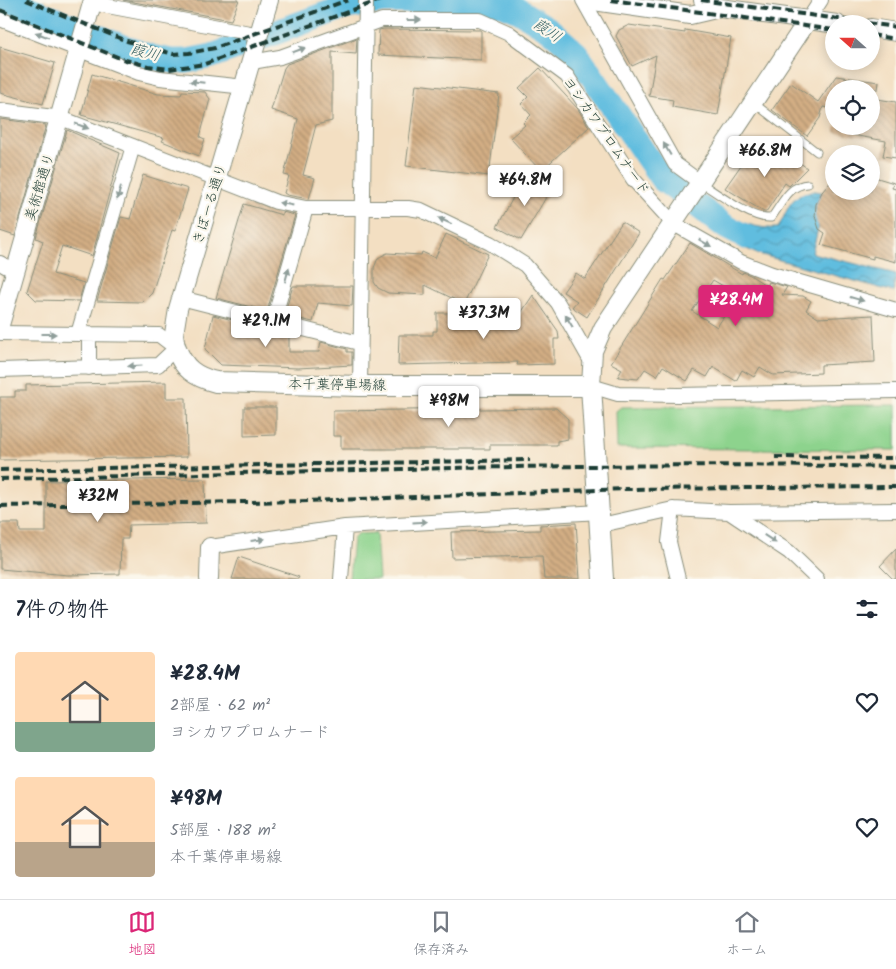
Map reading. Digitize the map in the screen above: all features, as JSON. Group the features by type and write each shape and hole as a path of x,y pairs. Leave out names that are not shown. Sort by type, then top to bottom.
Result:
{"main road":[{"name":"本千葉停車場線","path":"176,348 180,359 194,374 216,382 360,386 591,386"},
{"path":"591,386 603,579"}],"street":[{"path":"93,2 256,31 269,0"},
{"path":"360,386 366,0"},
{"path":"583,0 675,164 698,188"},
{"path":"587,0 690,14 720,8"},
{"path":"703,0 720,8 825,22"},
{"path":"821,0 698,188 603,328 593,351 591,386 618,394 668,395 896,391"},
{"name":"美術館通り","path":"0,325 7,267 61,118 93,2"},
{"path":"0,19 83,37 139,73 160,78 245,87"},
{"name":"ヨシカワプロムナード","path":"252,62 280,57 366,19 480,20 509,33 567,76 633,179 678,217 740,262 772,274 896,310"},
{"path":"880,29 896,32"},
{"name":"きぼーる通り","path":"176,348 174,321 245,87 252,62 256,31"},
{"path":"0,110 61,118 276,202 306,208 362,207 421,210 490,242 525,265 558,304 592,363"},
{"path":"89,368 83,334 133,146"},
{"path":"273,322 306,208"},
{"path":"181,298 360,343"},
{"path":"0,334 159,335 176,348 158,365 0,370"},
{"path":"673,509 669,542 670,555 678,579"},
{"path":"209,579 210,547 345,527 600,519 673,509 729,512 896,510"},
{"path":"729,512 789,552 818,579"},
{"path":"340,579 345,527"}],"lane":[{"path":"753,103 817,152"},
{"path":"698,188 765,219 771,218 791,190 801,184 808,184"}],"green space":[{"path":"896,405 896,450 617,448 616,411 621,407"},
{"path":"376,533 379,579 349,579 353,539 358,534"}],"water":[{"path":"814,191 825,193 825,200 812,253 896,274 894,292 755,253 733,242 712,227 721,213 733,219 763,228 778,228 791,203 799,195"}],"building":[{"path":"123,0 239,0 231,20"},
{"path":"629,25 685,33 685,30 731,38 718,115 672,107 673,100 649,96 656,55 632,66 616,36 619,30"},
{"path":"379,30 481,30 481,60 378,55"},
{"path":"357,38 356,54 332,52 332,121 316,125 303,175 315,178 309,199 287,195 284,193 289,176 284,175 298,119 271,110 284,68 287,64"},
{"path":"0,47 55,63 43,104 0,93"},
{"path":"540,68 578,109 589,127 541,171 510,138 525,125 523,123 531,115 521,104 528,97 519,88"},
{"path":"92,74 158,94 181,95 182,91 205,92 210,99 200,137 205,139 199,156 162,141 164,138 81,115"},
{"path":"836,76 865,80 833,80"},
{"path":"791,83 818,102 825,92 825,107 823,107 820,118 807,136 772,110"},
{"path":"416,84 499,94 489,176 406,166"},
{"path":"880,99 896,102 896,158 883,156 886,141 852,135 880,135"},
{"path":"0,119 46,125 15,236 0,231"},
{"path":"67,130 120,153 92,256 62,246 53,274 84,283 79,301 36,300 27,291 43,241 36,238"},
{"path":"776,145 807,168 789,186 785,183 766,212 764,212 725,188 746,158 757,165 768,149 772,152"},
{"path":"530,173 552,187 521,240 497,227 514,196 516,197"},
{"path":"143,175 188,189 175,231 172,230 152,293 143,302 97,301 121,217 130,219"},
{"path":"880,179 894,183 892,188 896,189 896,262 873,256 873,259 821,245 825,233 819,229 815,216 816,204 825,188 825,200 880,200"},
{"path":"244,204 282,215 282,212 295,215 267,311 216,298"},
{"path":"622,222 639,233 587,317 572,307 577,301 563,292 576,273 585,279"},
{"path":"446,234 488,254 464,304 425,285 425,295 388,293 378,288 374,282 374,268 378,258 387,253 421,255 422,252 435,258"},
{"path":"690,243 742,274 743,272 750,275 767,286 769,282 787,287 782,295 803,296 811,301 806,310 818,318 873,315 875,362 821,365 821,373 773,375 760,367 754,377 742,370 736,381 713,367 707,377 694,370 687,381 663,366 657,376 645,369 638,379 618,377 622,369 611,363 663,279 665,280","holes":["713,280 738,295 717,327 692,311"]},
{"path":"293,286 353,286 352,306 318,303 313,322 284,315"},
{"path":"533,295 558,331 559,339 554,339 554,364 517,365 518,362 398,365 399,335 433,335 433,331 437,331 437,313 489,313 489,315 498,314 498,319 517,319"},
{"path":"213,315 289,334 289,352 319,352 321,342 347,349 347,352 352,352 352,365 298,368 221,365 205,349"},
{"path":"166,382 166,398 186,398 187,457 0,460 0,397 15,397 15,391 26,391 26,385"},
{"path":"244,407 276,407 276,435 244,436"},
{"path":"556,408 568,419 568,439 557,441 557,445 490,445 490,449 341,449 341,436 333,436 333,411"},
{"path":"205,479 206,523 129,525 128,539 121,539 120,574 68,575 0,569 0,523 19,523 20,532 46,532 46,481"},
{"path":"576,523 580,579 544,579 542,556 452,558 451,532 540,530 540,525"},
{"path":"896,549 896,579 893,579 880,566"},
{"path":"239,557 299,577 298,579 232,579"}],"waterway":[{"name":"葭川","path":"7,0 151,57 172,61 187,61 212,56 342,8 385,1 502,4 519,11 550,30 576,53 662,179 726,227 746,237"}],"railway":[{"path":"26,0 127,41 173,54 215,48 348,0"},
{"path":"0,10 122,59 169,69 205,64 380,0"},
{"path":"611,0 825,29"},
{"path":"701,0 896,27"},
{"path":"880,36 896,39"},
{"path":"775,457 896,458"},
{"path":"0,470 530,460"},
{"path":"0,479 560,466 896,467"},
{"path":"0,506 308,501 625,489 896,487"}]}
